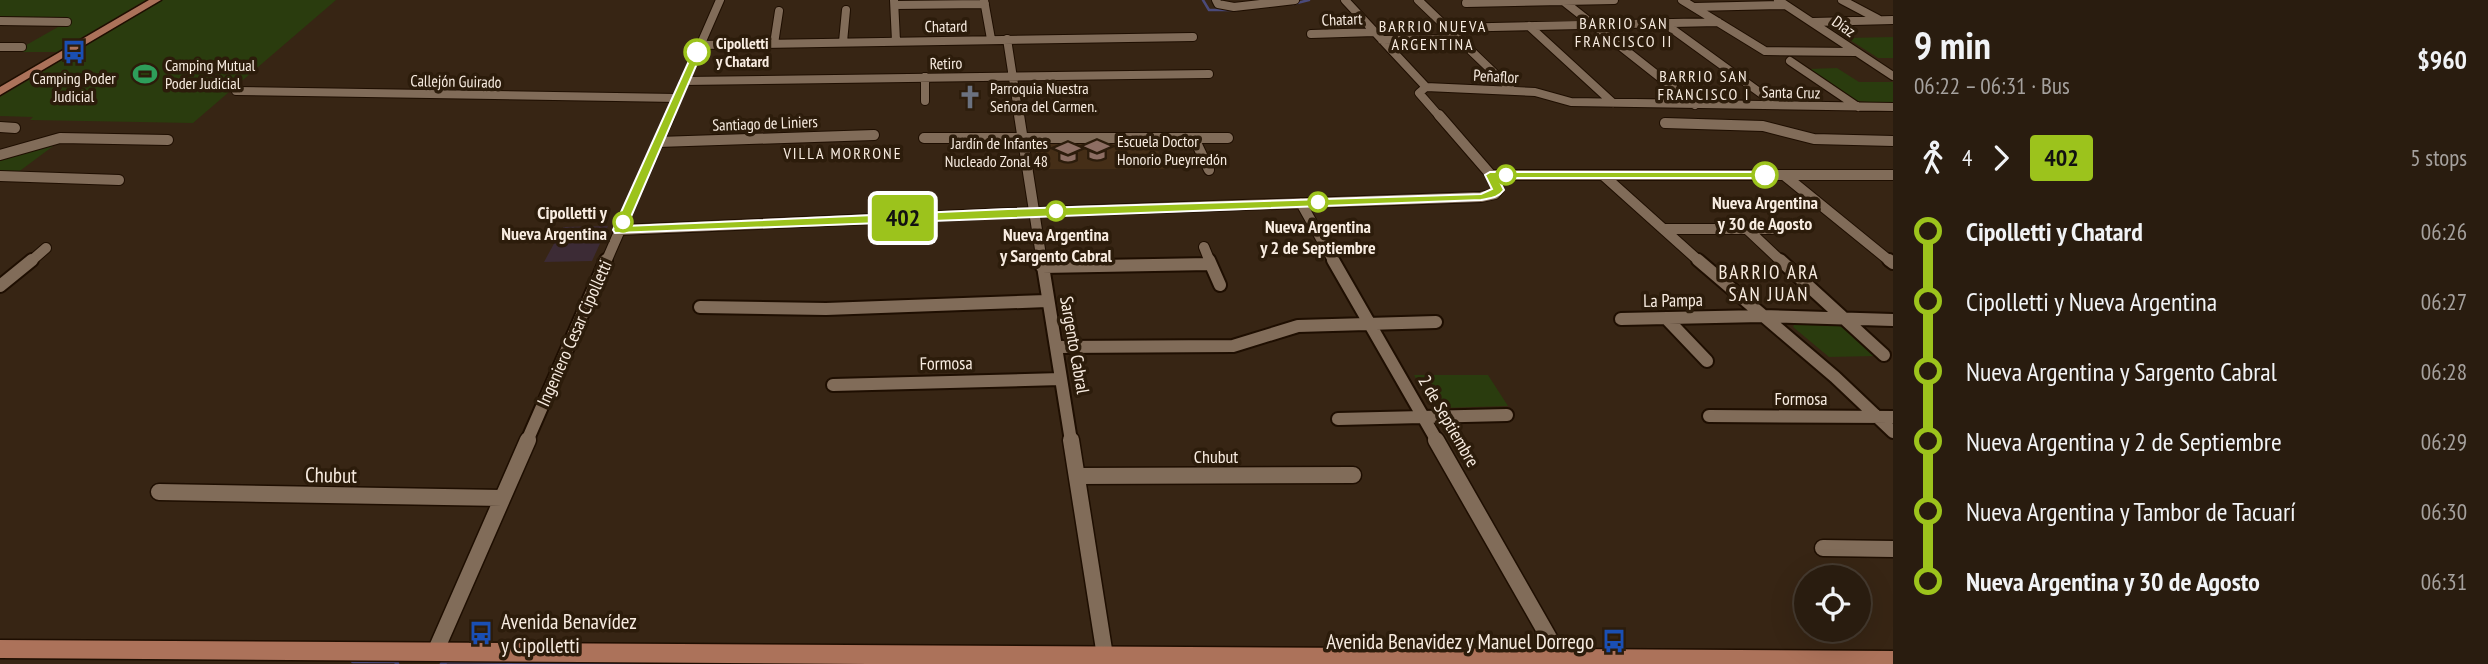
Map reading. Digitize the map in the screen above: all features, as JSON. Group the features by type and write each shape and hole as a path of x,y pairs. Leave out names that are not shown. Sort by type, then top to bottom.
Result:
{"main road":[{"path":"0,92 156,0"},
{"path":"0,649 431,657 1105,656 1893,661"}],"street":[{"name":"Ingeniero Cesar Cipolletti","path":"431,657 720,0"},
{"path":"1216,0 1218,4 1230,7 1295,0"},
{"path":"619,230 1034,212 1481,197 1495,194 1498,190 1490,175 1419,93 1426,87 1345,0"},
{"path":"1418,0 1512,90"},
{"path":"1466,3 1614,0"},
{"path":"1682,0 1765,51 1856,52"},
{"path":"1842,0 1881,21"},
{"path":"1563,1 1695,105"},
{"path":"896,41 894,3 985,2 991,39"},
{"path":"1694,7 1782,2"},
{"name":"Díaz","path":"1782,2 1893,76"},
{"path":"844,42 846,10"},
{"path":"774,44 779,11"},
{"path":"1813,22 1893,20"},
{"path":"2,22 67,22"},
{"path":"1448,28 1718,22"},
{"path":"1664,23 1777,105"},
{"path":"1529,26 1613,103"},
{"name":"Chatart","path":"1311,34 1375,32"},
{"name":"Chatard","path":"700,45 1193,37"},
{"name":"Sargento Cabral","path":"1007,39 1105,656"},
{"name":"Chatart","path":"1382,40 1459,39"},
{"path":"0,47 22,47"},
{"path":"1790,61 1858,107"},
{"name":"Retiro","path":"684,81 1209,74"},
{"path":"925,77 925,101"},
{"name":"Peñaflor","path":"1426,87 1535,92 1563,100"},
{"name":"Callejón Guirado","path":"236,91 677,98"},
{"name":"Santa Cruz","path":"1563,100 1695,105 1893,107"},
{"path":"1738,104 1757,120"},
{"path":"1665,123 1763,126 1814,139 1893,141"},
{"path":"0,127 16,128"},
{"name":"Santiago de Liniers","path":"657,142 874,135"},
{"path":"0,155 60,138 168,140"},
{"path":"924,138 1228,138"},
{"path":"1194,138 1209,170"},
{"path":"1490,175 1893,175"},
{"path":"1603,175 1835,377 1893,432"},
{"path":"1784,175 1893,262"},
{"path":"0,176 120,180"},
{"name":"2 de Septiembre","path":"1301,203 1561,659"},
{"path":"1663,229 1772,229"},
{"path":"1747,229 1884,355"},
{"path":"1204,247 1220,285"},
{"path":"0,286 46,248"},
{"path":"1042,267 1210,264"},
{"path":"700,307 826,309 1047,301"},
{"name":"La Pampa","path":"1621,318 1762,316 1847,321 1893,320"},
{"path":"1666,318 1707,361"},
{"path":"1057,347 1233,346 1298,326 1436,322"},
{"name":"Formosa","path":"833,385 1061,379"},
{"path":"1338,419 1507,415"},
{"name":"Formosa","path":"1709,416 1893,417"},
{"name":"Chubut","path":"1078,476 1353,475"},
{"name":"Chubut","path":"159,492 502,498"},
{"path":"1823,548 1893,549"}],"shaded area":[{"name":"Escuela Doctor Honorio Pueyrredón","path":"1034,142 1155,142 1165,169 1039,169"},
{"path":"608,226 592,261 544,262 563,227"}],"green space":[{"path":"0,0 146,0 57,52 14,52 72,19 0,19"},
{"name":"Camping Mutual Poder Judicial","path":"163,0 336,0 193,123 30,120 33,117 0,116 0,97"},
{"path":"1893,37 1893,58 1878,58 1847,38"},
{"path":"1837,68 1859,82 1893,82 1893,104 1856,101 1808,69"},
{"path":"60,141 17,173 0,172 0,158"},
{"path":"1795,323 1839,326 1851,331 1876,356 1829,357 1793,327"},
{"path":"1414,375 1488,375 1508,406 1443,408 1428,401"}],"waterway":[{"path":"1203,0 1209,10 1237,10"},
{"path":"1293,4 1309,0"},
{"path":"353,661 396,661 397,664"},
{"path":"442,664 447,661 702,664"}],"bus line":[{"name":"402","path":"697,52 619,230 1008,213 1481,197 1495,194 1498,190 1490,175 1765,175"}],"place":[{"name":"Camping Poder Judicial","path":"74,52"},
{"name":"Cipolletti y Chatard","path":"697,52"},
{"name":"Camping Mutual Poder Judicial","path":"145,74"},
{"name":"Parroquia Nuestra Señora del Carmen.","path":"970,97"},
{"name":"Escuela Doctor Honorio Pueyrredón","path":"1097,150"},
{"name":"Jardín de Infantes Nucleado Zonal 48","path":"1068,152"},
{"name":"Nueva Argentina y 30 de Agosto","path":"1765,175"},
{"name":"Nueva Argentina y 2 de Septiembre","path":"1318,202"},
{"name":"Nueva Argentina y Sargento Cabral","path":"1056,211"},
{"name":"Cipolletti y Nueva Argentina","path":"623,222"},
{"name":"Avenida Benavídez y Cipolletti","path":"481,633"},
{"name":"Avenida Benavidez y Manuel Dorrego","path":"1614,641"}],"district":[{"name":"BARRIO SAN FRANCISCO II","path":"1624,32"},
{"name":"BARRIO NUEVA ARGENTINA","path":"1433,35"},
{"name":"BARRIO SAN FRANCISCO I","path":"1704,85"},
{"name":"VILLA MORRONE","path":"843,153"},
{"name":"BARRIO ARA SAN JUAN","path":"1769,283"}]}
